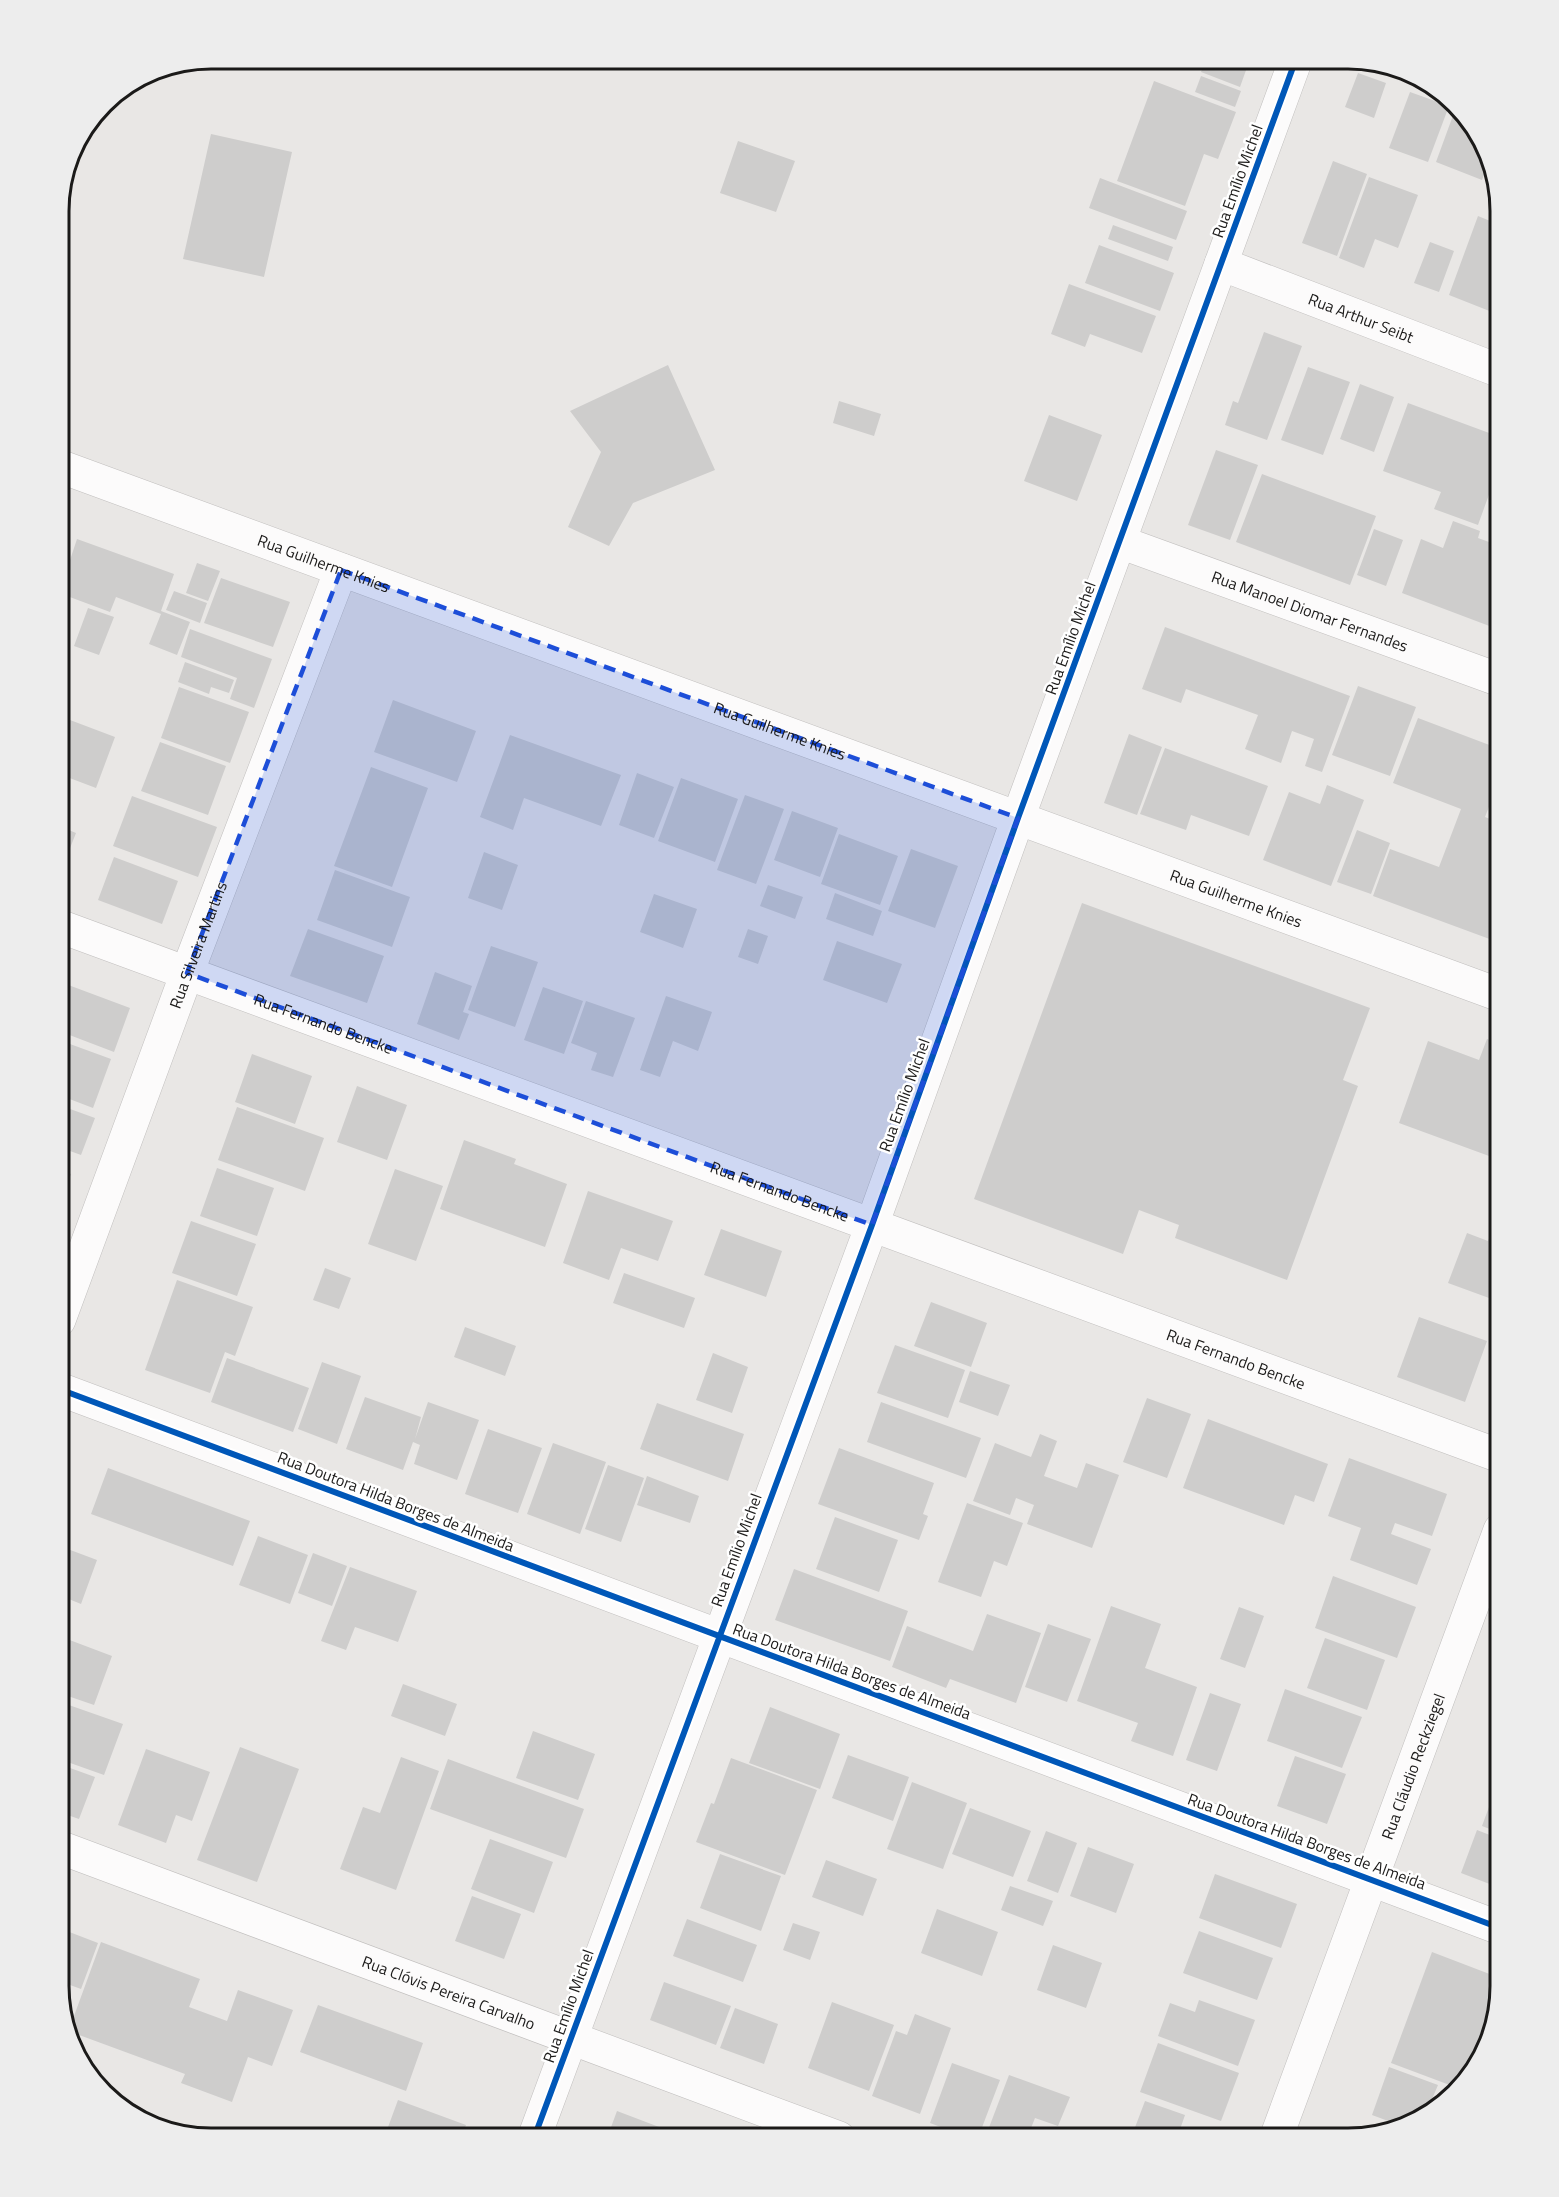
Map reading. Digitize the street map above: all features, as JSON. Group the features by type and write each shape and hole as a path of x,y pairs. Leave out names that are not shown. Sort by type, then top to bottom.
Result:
{"street":[{"name":"Rua Emílio Michel","path":"538,2128 872,1224 1292,69"},
{"name":"Rua Arthur Seibt","path":"1221,264 1490,367"},
{"name":"Rua Guilherme Knies","path":"69,470 1490,991"},
{"name":"Rua Manoel Diomar Fernandes","path":"1120,542 1490,676"},
{"name":"Rua Silveira Martins","path":"69,1293 187,973 341,570"},
{"name":"Rua Fernando Bencke","path":"69,930 1490,1452"},
{"name":"Rua Doutora Hilda Borges de Almeida","path":"69,1393 1490,1924"},
{"name":"Rua Cláudio Reckziegel","path":"1280,2128 1490,1557"},
{"name":"Rua Clóvis Pereira Carvalho","path":"69,1851 812,2128"}],"highlighted area":[{"path":"341,570 1018,818 872,1225 187,973"}],"building":[{"path":"1202,69 1246,69 1240,87 1201,72"},
{"path":"1358,73 1386,83 1374,118 1345,107"},
{"path":"1201,76 1241,91 1235,107 1195,92"},
{"path":"1154,81 1236,112 1218,159 1204,154 1185,206 1117,181"},
{"path":"1410,92 1441,103 1448,110 1428,162 1389,148"},
{"path":"1453,115 1471,140 1485,173 1482,180 1436,162"},
{"path":"211,134 292,152 264,277 183,259"},
{"path":"738,141 795,161 776,212 720,193"},
{"path":"1333,161 1367,174 1337,256 1302,243"},
{"path":"1369,177 1418,195 1398,248 1375,239 1364,268 1339,258"},
{"path":"1100,178 1187,211 1176,240 1089,208"},
{"path":"1478,216 1490,221 1490,311 1449,295"},
{"path":"1113,225 1173,247 1168,261 1108,239"},
{"path":"1430,242 1454,251 1439,292 1414,283"},
{"path":"1099,245 1174,273 1160,311 1085,283"},
{"path":"1069,284 1156,316 1142,353 1090,334 1085,347 1051,334"},
{"path":"1264,332 1302,346 1267,440 1225,425 1233,401 1238,403"},
{"path":"668,365 715,470 633,503 609,546 568,527 601,452 570,411"},
{"path":"1308,367 1350,382 1323,455 1281,440"},
{"path":"1360,384 1394,397 1374,452 1340,439"},
{"path":"839,401 881,414 874,436 833,423"},
{"path":"1408,403 1490,433 1490,492 1478,525 1434,509 1441,492 1383,471"},
{"path":"1049,415 1102,435 1077,501 1024,481"},
{"path":"1216,450 1258,465 1230,540 1188,525"},
{"path":"1262,474 1376,516 1350,585 1236,542"},
{"path":"1453,521 1480,531 1478,538 1490,542 1490,626 1402,593 1421,539 1443,548"},
{"path":"1374,529 1403,540 1386,586 1357,575"},
{"path":"77,539 174,574 161,611 190,622 177,655 149,644 161,614 116,597 110,612 69,597 69,563"},
{"path":"197,563 220,571 208,601 186,593"},
{"path":"221,578 290,602 273,647 204,623"},
{"path":"174,591 207,603 200,623 166,610"},
{"path":"88,608 114,617 99,655 74,646"},
{"path":"1165,627 1350,696 1322,772 1305,766 1314,739 1292,731 1281,763 1245,749 1258,715 1186,689 1181,703 1142,689"},
{"path":"190,629 272,659 254,708 230,699 237,678 181,657"},
{"path":"185,662 234,680 229,693 211,687 209,694 178,682"},
{"path":"1358,686 1416,707 1390,776 1332,755"},
{"path":"179,687 249,712 230,763 161,738"},
{"path":"393,700 476,731 457,782 374,752"},
{"path":"1418,718 1490,745 1490,804 1485,817 1490,819 1490,939 1373,896 1390,849 1439,867 1461,809 1393,783"},
{"path":"70,720 115,737 96,788 69,778"},
{"path":"1129,734 1162,747 1137,815 1104,803"},
{"path":"510,735 621,775 601,826 524,798 513,830 480,817"},
{"path":"160,742 226,766 208,815 141,791"},
{"path":"1165,748 1268,786 1249,836 1191,815 1186,830 1140,814"},
{"path":"371,767 428,788 392,887 334,866"},
{"path":"637,773 674,787 654,838 619,825"},
{"path":"681,778 738,799 715,862 658,841"},
{"path":"1327,785 1364,800 1331,886 1263,860 1289,792 1320,804"},
{"path":"745,795 784,809 756,884 717,870"},
{"path":"132,796 217,827 198,877 113,846"},
{"path":"792,811 838,828 820,877 774,860"},
{"path":"69,830 76,833 69,851"},
{"path":"1357,830 1390,843 1371,894 1337,882"},
{"path":"839,834 898,856 880,905 821,884"},
{"path":"911,849 958,866 935,928 888,911"},
{"path":"484,852 518,865 502,910 468,898"},
{"path":"114,857 178,881 162,924 98,900"},
{"path":"335,870 410,897 392,947 317,920"},
{"path":"768,885 803,897 795,919 760,906"},
{"path":"835,893 882,911 873,936 826,919"},
{"path":"654,894 697,909 683,948 640,932"},
{"path":"1082,903 1370,1008 1343,1080 1358,1086 1287,1280 1175,1238 1179,1225 1139,1210 1123,1254 974,1199"},
{"path":"308,929 384,956 367,1003 290,976"},
{"path":"748,929 768,936 758,964 738,957"},
{"path":"837,941 902,964 887,1003 823,980"},
{"path":"491,946 538,962 515,1027 468,1010"},
{"path":"435,972 472,986 463,1012 469,1014 459,1040 417,1024"},
{"path":"69,985 130,1008 114,1052 69,1035"},
{"path":"543,987 583,1001 564,1054 524,1040"},
{"path":"666,996 712,1012 698,1051 673,1041 660,1077 640,1070"},
{"path":"586,1001 635,1018 613,1077 591,1070 597,1053 571,1043"},
{"path":"1487,1039 1490,1040 1490,1156 1399,1123 1428,1041 1479,1060"},
{"path":"69,1044 111,1059 93,1108 69,1099"},
{"path":"252,1054 312,1076 295,1124 235,1102"},
{"path":"357,1086 407,1105 387,1160 337,1142"},
{"path":"237,1107 324,1138 305,1191 218,1160"},
{"path":"69,1109 95,1118 81,1155 69,1151"},
{"path":"464,1140 516,1159 514,1164 567,1184 545,1247 440,1209"},
{"path":"217,1168 274,1188 257,1236 200,1216"},
{"path":"395,1169 443,1186 416,1261 368,1244"},
{"path":"588,1191 673,1221 658,1261 621,1248 609,1280 563,1263"},
{"path":"191,1221 256,1244 237,1296 172,1273"},
{"path":"721,1229 782,1251 766,1297 704,1275"},
{"path":"1467,1233 1488,1241 1490,1236 1490,1298 1448,1283"},
{"path":"325,1268 351,1278 339,1309 313,1300"},
{"path":"624,1273 695,1298 684,1328 613,1303"},
{"path":"177,1280 253,1307 235,1356 225,1352 210,1393 145,1370"},
{"path":"931,1302 987,1323 971,1367 914,1346"},
{"path":"1419,1317 1487,1341 1465,1402 1397,1377"},
{"path":"465,1327 516,1346 505,1376 454,1357"},
{"path":"895,1345 965,1370 948,1418 877,1393"},
{"path":"713,1353 748,1367 732,1413 696,1400"},
{"path":"227,1358 309,1388 293,1432 211,1402"},
{"path":"322,1362 361,1376 337,1444 298,1429"},
{"path":"970,1371 1010,1385 998,1416 959,1402"},
{"path":"365,1397 421,1417 415,1439 428,1402 479,1420 457,1480 414,1464 420,1445 413,1442 403,1470 346,1449"},
{"path":"1147,1398 1191,1414 1167,1478 1123,1462"},
{"path":"881,1402 981,1438 966,1478 867,1442"},
{"path":"657,1403 744,1434 728,1481 640,1449"},
{"path":"1208,1419 1328,1464 1314,1502 1295,1495 1284,1525 1183,1488"},
{"path":"488,1429 542,1448 518,1513 465,1494"},
{"path":"1040,1434 1057,1441 1044,1476 1077,1488 1086,1463 1119,1475 1092,1548 1027,1524 1034,1505 1016,1498 1010,1515 973,1501 995,1443 1031,1457"},
{"path":"553,1443 606,1462 580,1534 527,1514"},
{"path":"839,1448 934,1483 923,1514 928,1516 919,1540 818,1504"},
{"path":"1349,1458 1447,1494 1432,1536 1395,1523 1391,1534 1431,1549 1417,1585 1350,1560 1361,1528 1328,1516"},
{"path":"608,1465 644,1478 621,1542 585,1529"},
{"path":"108,1468 250,1521 233,1566 91,1514"},
{"path":"647,1476 699,1496 690,1523 637,1505"},
{"path":"967,1503 1023,1523 1007,1566 994,1561 981,1597 938,1582"},
{"path":"835,1517 898,1540 879,1592 816,1569"},
{"path":"258,1536 308,1555 290,1604 239,1585"},
{"path":"69,1550 97,1560 81,1604 69,1599"},
{"path":"313,1553 347,1566 332,1606 298,1593"},
{"path":"350,1567 417,1591 398,1642 355,1627 346,1650 321,1641"},
{"path":"794,1569 908,1611 890,1661 775,1620"},
{"path":"1333,1576 1416,1607 1397,1658 1315,1628"},
{"path":"1111,1606 1161,1624 1145,1668 1197,1687 1173,1756 1131,1741 1138,1723 1077,1701"},
{"path":"1239,1607 1264,1616 1245,1668 1220,1659"},
{"path":"987,1614 1041,1633 1016,1703 950,1679 946,1688 892,1667 907,1626 973,1651"},
{"path":"1048,1624 1091,1639 1067,1702 1025,1687"},
{"path":"1325,1638 1385,1660 1367,1710 1307,1688"},
{"path":"69,1640 112,1656 94,1705 69,1696"},
{"path":"403,1684 457,1704 445,1736 391,1716"},
{"path":"1285,1689 1362,1717 1342,1768 1267,1741"},
{"path":"1210,1693 1241,1704 1217,1771 1186,1760"},
{"path":"69,1705 123,1724 104,1775 69,1763"},
{"path":"770,1707 840,1734 820,1789 749,1763"},
{"path":"533,1731 595,1754 578,1800 516,1778"},
{"path":"240,1747 299,1769 257,1882 197,1860"},
{"path":"146,1749 210,1772 192,1821 176,1815 166,1843 118,1825"},
{"path":"848,1755 909,1777 893,1821 832,1798"},
{"path":"1295,1756 1346,1774 1327,1824 1277,1806"},
{"path":"401,1757 439,1771 396,1890 340,1869 363,1807 380,1813"},
{"path":"731,1758 817,1790 785,1875 696,1842 711,1803 714,1804"},
{"path":"448,1759 584,1809 566,1858 430,1809"},
{"path":"69,1768 95,1777 79,1819 69,1816"},
{"path":"912,1782 967,1803 943,1869 887,1849"},
{"path":"1490,1804 1490,1829 1482,1826"},
{"path":"970,1808 1031,1831 1013,1877 952,1854"},
{"path":"1477,1830 1490,1835 1490,1884 1461,1873"},
{"path":"1046,1831 1077,1843 1058,1893 1027,1881"},
{"path":"490,1839 553,1862 534,1913 471,1889"},
{"path":"1088,1847 1134,1864 1116,1913 1070,1896"},
{"path":"720,1854 781,1876 761,1931 700,1908"},
{"path":"826,1860 877,1879 863,1916 812,1897"},
{"path":"1215,1874 1297,1904 1281,1948 1199,1918"},
{"path":"1010,1886 1053,1901 1043,1926 1001,1910"},
{"path":"472,1896 521,1914 504,1959 455,1941"},
{"path":"937,1909 998,1932 982,1976 921,1953"},
{"path":"687,1919 757,1945 743,1982 673,1956"},
{"path":"793,1923 820,1932 810,1960 783,1950"},
{"path":"1199,1931 1273,1958 1257,2000 1183,1973"},
{"path":"69,1932 98,1943 81,1989 69,1985"},
{"path":"101,1942 200,1979 189,2007 227,2021 238,1990 293,2010 272,2066 248,2057 232,2102 181,2083 185,2074 78,2035 73,2019"},
{"path":"1053,1945 1102,1963 1086,2008 1037,1990"},
{"path":"1432,1952 1490,1974 1489,2004 1479,2040 1461,2072 1449,2085 1391,2063"},
{"path":"664,1982 731,2006 716,2045 650,2020"},
{"path":"1199,2000 1255,2020 1238,2066 1158,2036 1170,2003 1195,2012"},
{"path":"832,2002 894,2025 869,2091 808,2068"},
{"path":"318,2005 423,2043 406,2091 300,2052"},
{"path":"735,2008 778,2024 764,2064 720,2048"},
{"path":"915,2014 951,2028 920,2114 872,2096 896,2031 907,2035"},
{"path":"1158,2043 1239,2073 1221,2121 1140,2092"},
{"path":"952,2063 1000,2080 982,2128 943,2128 930,2123"},
{"path":"1389,2067 1438,2085 1431,2101 1402,2117 1389,2121 1372,2115"},
{"path":"1009,2075 1070,2097 1058,2126 1035,2118 1031,2128 989,2128"},
{"path":"398,2100 466,2125 465,2128 388,2128"},
{"path":"1145,2101 1185,2115 1180,2128 1135,2128"},
{"path":"617,2111 662,2128 611,2128"}],"cycle path":[{"path":"538,2128 872,1225 1018,818 1292,69"},
{"path":"69,1393 1490,1924"}]}
